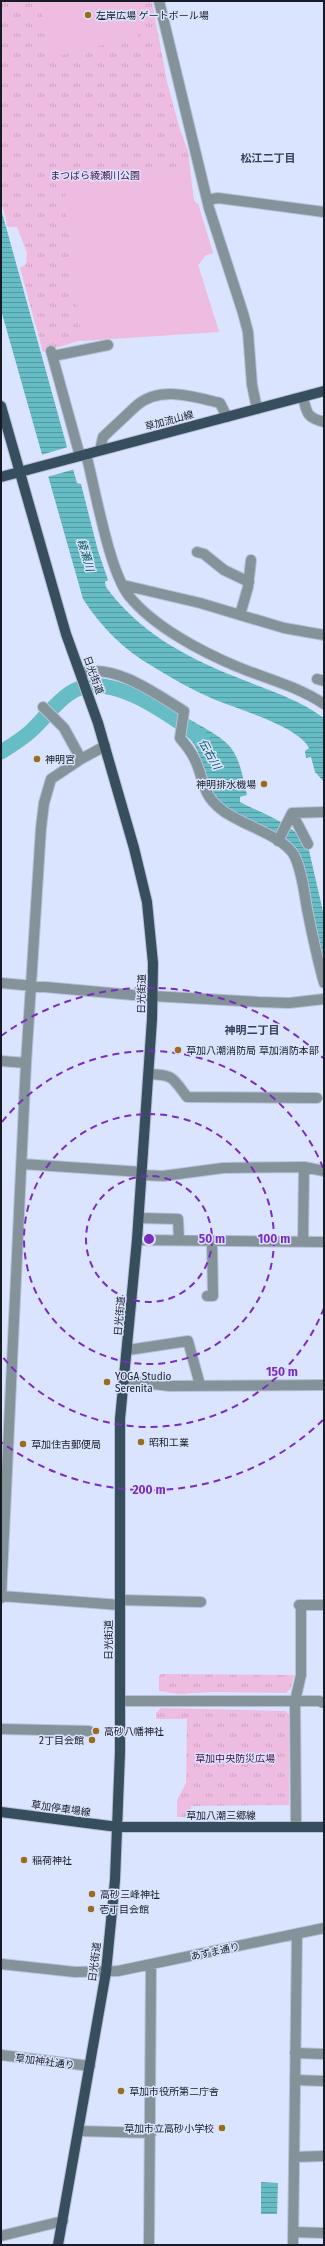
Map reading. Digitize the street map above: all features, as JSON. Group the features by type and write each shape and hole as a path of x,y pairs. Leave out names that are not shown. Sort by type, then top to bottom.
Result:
{"main road":[{"name":"草加流山線","path":"1,477 324,391"},
{"name":"日光街道","path":"1,406 66,634 90,698 137,859 146,902 153,954 153,995 138,1240 119,1457 120,1701 118,1827 106,1972 58,2245"},
{"name":"草加停車場線","path":"1,1812 118,1827"},
{"name":"草加八潮三郷線","path":"118,1827 324,1828"}],"street":[{"path":"159,1 207,200 248,332 252,385 257,409"},
{"path":"207,200 218,198 324,212"},
{"path":"108,344 52,354 105,533 124,587 144,611 190,643 238,667 304,691 324,704"},
{"path":"100,450 103,437 141,401 162,394 175,394 220,403 228,417"},
{"path":"303,397 307,414 312,418 324,422"},
{"path":"197,552 204,554 224,570 249,582"},
{"path":"240,615 249,582 251,560"},
{"path":"124,587 240,615 284,628 324,635"},
{"path":"82,676 91,670 129,679 154,692 184,712 180,738 195,759 201,783 209,798 222,810 278,841 290,851 298,866 314,946 324,983"},
{"path":"43,707 64,728 81,759"},
{"path":"105,746 56,774 51,779 47,788 39,849 30,986 22,1164 6,1403 1,1597 120,1603 201,1602"},
{"path":"292,813 324,812"},
{"path":"278,841 292,813"},
{"path":"292,813 308,844"},
{"path":"1,983 153,995 289,1003 324,999"},
{"path":"1,1061 26,1063"},
{"path":"148,1074 167,1075 173,1078 187,1097 317,1098"},
{"path":"22,1164 163,1176 223,1168 304,1167 324,1171"},
{"path":"303,1242 304,1167"},
{"path":"139,1218 178,1219 179,1240"},
{"path":"138,1240 324,1242"},
{"path":"207,1296 213,1296 212,1241"},
{"path":"128,1350 188,1341 200,1385"},
{"path":"125,1381 170,1386 324,1385"},
{"path":"296,1827 295,1701 301,1675 300,1605 324,1605"},
{"path":"120,1701 319,1701 324,1703"},
{"path":"1,1729 89,1731"},
{"name":"あずま通り","path":"1,1964 76,1972 106,1972 151,1965 324,1928"},
{"path":"293,2245 297,1934"},
{"path":"149,2245 151,1965"},
{"path":"295,2053 324,2054"},
{"name":"草加神社通り","path":"1,2055 90,2066"},
{"path":"295,2080 324,2081"},
{"path":"79,2131 150,2133"},
{"path":"294,2157 324,2156"},
{"path":"1,2236 63,2221"},
{"path":"293,2232 324,2233"}],"green space":[{"name":"まつばら綾瀬川公園","path":"1,1 152,1 167,82 180,130 188,151 194,201 198,204 213,253 206,255 198,265 219,332 178,329 78,341 43,352 20,268 26,264 27,253 17,227 8,227 1,201"},
{"name":"左岸広場 ゲートボール場","path":"39,1 130,1 138,37 53,57"},
{"path":"189,168 194,201 198,204 213,253 206,255 198,265 219,332 82,341 71,270 64,178"},
{"path":"161,1674 294,1675 291,1688 286,1693 214,1692 179,1694 159,1691 159,1676"},
{"name":"草加中央防災広場","path":"161,1708 285,1711 289,1714 289,1805 191,1806 190,1817 177,1817 177,1800 186,1783 187,1719 156,1719 156,1713"}],"water":[{"name":"綾瀬川","path":"1,209 77,483 81,484 98,551 108,580 105,582 106,587 119,603 148,630 181,652 217,669 282,695 314,711 324,718 324,782 315,772 311,757 306,758 305,751 309,748 303,740 293,732 265,718 196,691 142,660 132,653 105,628 83,599 1,310"},
{"path":"189,719 224,741 236,755 240,765 247,795 240,797 240,802 277,820 295,832 308,846 324,916 324,969 300,857 295,847 236,813 213,794 206,779 196,748 185,735"},
{"path":"261,2182 278,2183 277,2214 261,2214"}],"pier":[{"path":"68,447 75,469 47,477 41,455"}],"waterway":[{"name":"伝右川","path":"1,752 31,731 54,706 70,693 85,687 102,686 119,690 155,706 199,736 203,741"}],"place":[{"name":"左岸広場 ゲートボール場","path":"88,15"},
{"name":"神明宮","path":"37,759"},
{"name":"神明排水機場","path":"264,784"},
{"name":"草加八潮消防局 草加消防本部","path":"178,1050"},
{"name":"YOGA Studio Serenita","path":"107,1382"},
{"name":"昭和工業","path":"141,1442"},
{"name":"草加住吉郵便局","path":"23,1444"},
{"name":"高砂八幡神社","path":"96,1731"},
{"name":"2丁目会館","path":"92,1740"},
{"name":"稲荷神社","path":"24,1860"},
{"name":"高砂三峰神社","path":"92,1894"},
{"name":"壱丁目会館","path":"91,1909"},
{"name":"草加市役所第二庁舎","path":"121,2091"},
{"name":"草加市立高砂小学校","path":"222,2128"}],"district":[{"name":"松江二丁目","path":"268,158"},
{"name":"神明二丁目","path":"252,1030"}]}
